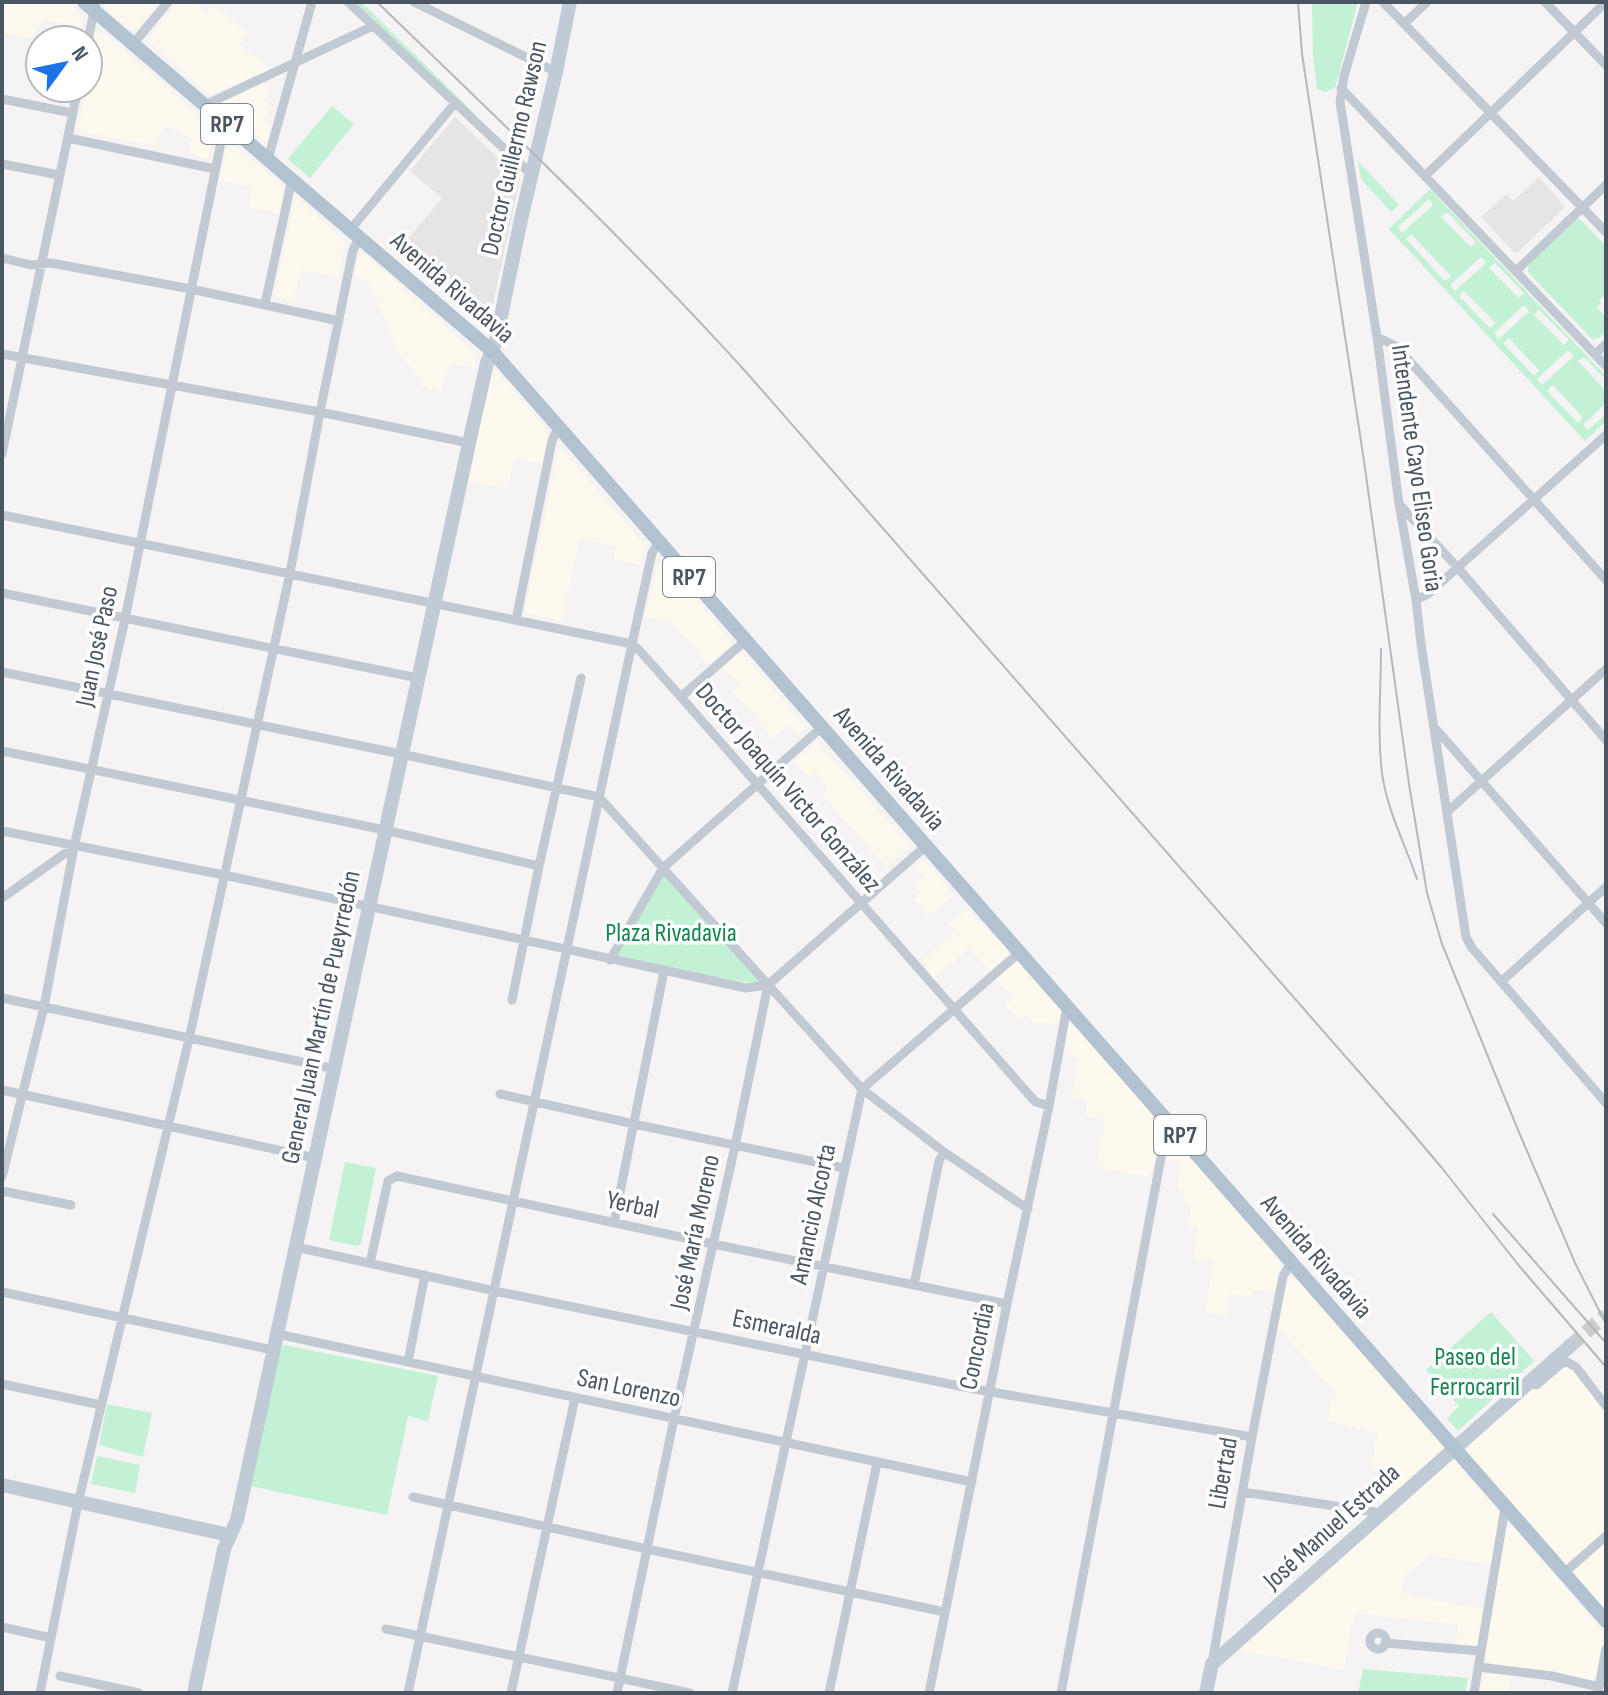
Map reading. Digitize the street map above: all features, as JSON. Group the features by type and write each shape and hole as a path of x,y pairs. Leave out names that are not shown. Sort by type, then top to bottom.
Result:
{"main road":[{"name":"Avenida Rivadavia","path":"91,5 492,351 1606,1621"}],"street":[{"path":"133,44 168,2"},
{"path":"268,159 312,2"},
{"path":"348,2 531,174"},
{"path":"414,2 556,72"},
{"name":"Doctor Guillermo Rawson","path":"492,351 570,2"},
{"name":"Intendente Cayo Eliseo Goria","path":"1366,2 1341,88 1340,102 1468,943 1501,982"},
{"path":"1383,2 1606,232"},
{"path":"1404,24 1427,2"},
{"path":"1545,2 1606,65"},
{"path":"1425,176 1606,2"},
{"path":"205,105 373,26"},
{"path":"1341,88 1606,366"},
{"path":"2,99 72,113"},
{"path":"40,1693 78,1503 189,1039 290,573 356,233 455,103"},
{"path":"2,454 74,104"},
{"name":"Juan José Paso","path":"2,1177 44,1007 74,847 125,619 225,122"},
{"path":"68,138 215,169"},
{"path":"2,164 59,175"},
{"path":"265,304 292,179"},
{"path":"1516,271 1606,185"},
{"path":"2,258 31,265 51,263 191,289 339,321"},
{"path":"1377,337 1396,346 1606,580"},
{"path":"1595,354 1606,344"},
{"name":"General Juan Martín de Pueyrredón","path":"194,1693 224,1549 237,1520 401,754 492,351"},
{"path":"2,354 320,412 469,443"},
{"path":"516,620 552,441 559,426"},
{"path":"1416,600 1428,594 1458,568 1606,435"},
{"path":"1399,504 1606,740"},
{"path":"2,515 632,644"},
{"path":"408,1693 632,644 652,553 659,542"},
{"path":"2,593 418,678"},
{"path":"681,697 745,641"},
{"name":"Doctor Joaquín Victor González","path":"632,644 1031,1097 1049,1106"},
{"path":"1447,812 1606,669"},
{"path":"2,672 599,797 862,1089 944,1152 1028,1209"},
{"path":"512,1000 581,678"},
{"path":"610,960 663,868 822,727"},
{"path":"1434,727 1606,923"},
{"path":"2,751 385,830 539,866"},
{"path":"2,831 224,875 746,988 768,985 926,846"},
{"path":"2,898 74,847"},
{"path":"1606,887 1501,982 1606,1102"},
{"path":"862,1089 1019,953"},
{"path":"614,1223 664,971"},
{"name":"José María Moreno","path":"617,1693 768,985"},
{"path":"2,998 335,1069"},
{"name":"Concordia","path":"929,1693 1067,1007"},
{"name":"Amancio Alcorta","path":"732,1693 862,1089"},
{"path":"2,1090 315,1158"},
{"path":"500,1094 844,1168"},
{"path":"1061,1693 1165,1136 1174,1128"},
{"path":"914,1285 939,1161 944,1152"},
{"name":"Yerbal","path":"370,1263 388,1181 397,1176 1007,1304"},
{"path":"2,1191 71,1205"},
{"name":"Esmeralda","path":"296,1247 989,1392 1252,1437"},
{"name":"Libertad","path":"1206,1693 1283,1276 1291,1263"},
{"path":"408,1362 425,1275"},
{"path":"2,1292 273,1350"},
{"name":"San Lorenzo","path":"277,1334 972,1482"},
{"name":"José Manuel Estrada","path":"1212,1664 1570,1346"},
{"name":"José Manuel Estrada","path":"1481,1424 1501,1415 1567,1362 1576,1367 1606,1406"},
{"path":"2,1384 101,1405"},
{"path":"511,1693 575,1398"},
{"path":"829,1693 877,1463"},
{"path":"2,1485 229,1535"},
{"path":"1243,1492 1381,1513"},
{"path":"413,1497 945,1612"},
{"path":"1474,1693 1505,1508"},
{"path":"1564,1573 1606,1536"},
{"path":"2,1627 51,1638"},
{"path":"386,1629 690,1693"},
{"path":"1385,1643 1481,1651"},
{"path":"1479,1667 1552,1676 1599,1690 1606,1649"},
{"path":"60,1676 139,1693"}],"shaded area":[{"path":"2,2 68,2 83,20 82,24 46,20 42,24 24,24 24,37 2,33"},
{"path":"105,2 158,2 132,31 105,8"},
{"path":"179,2 193,2 205,13 213,4 247,33 239,44 269,69 209,95 149,42"},
{"path":"104,33 212,127 209,156 206,159 189,153 192,138 163,125 157,146 81,132 78,127 83,104 104,104"},
{"path":"264,82 270,92 264,100 272,107 263,118 270,126 264,142 224,105 225,101"},
{"path":"455,117 520,179 489,322 482,325 396,253 442,198 410,171"},
{"path":"227,146 234,146 281,184 284,190 279,213 248,207 252,187 219,180"},
{"path":"1539,177 1565,207 1518,252 1514,252 1481,217 1506,194 1513,201"},
{"path":"297,198 345,242 338,278 301,270 293,301 277,297 275,293"},
{"path":"363,253 472,350 477,368 453,364 446,372 441,392 422,386 422,381 395,349 369,281 354,277 359,255"},
{"path":"495,370 545,428 548,437 542,464 514,458 508,489 469,480 491,371"},
{"path":"558,451 566,454 644,544 640,565 614,559 615,546 580,539 561,621 528,613 525,609"},
{"path":"663,562 732,641 708,664 674,624 645,617 658,564"},
{"path":"737,653 742,653 805,725 798,735 788,724 773,738 759,723 762,720 733,693 740,685 723,666"},
{"path":"817,742 909,844 909,848 886,867 823,795 829,789 816,773 809,778 794,762"},
{"path":"922,861 954,894 929,916 914,900 921,893 915,885 923,877 915,867"},
{"path":"966,909 1008,950 1008,955 990,971 969,948 934,979 923,961 955,931 950,924"},
{"path":"1017,961 1060,1009 1058,1024 1034,1023 1026,1015 1020,1021 1006,1005 1013,998 996,978"},
{"path":"1070,1026 1077,1028 1164,1128 1150,1177 1096,1168 1105,1120 1085,1115 1088,1100 1072,1097 1079,1058 1067,1055 1067,1031"},
{"path":"1175,1141 1278,1258 1276,1293 1253,1290 1252,1297 1230,1294 1227,1315 1205,1312 1213,1262 1193,1258 1198,1228 1188,1225 1191,1206 1183,1204 1185,1191 1177,1189 1181,1163 1166,1159 1168,1145"},
{"path":"1294,1277 1444,1448 1384,1506 1375,1497 1380,1472 1372,1468 1377,1434 1327,1420 1331,1400 1337,1395 1278,1327 1288,1281"},
{"path":"1567,1365 1606,1413 1606,1613 1467,1455 1469,1444 1561,1366"},
{"path":"1449,1460 1457,1463 1500,1514 1493,1565 1429,1555 1405,1576 1401,1592 1413,1597 1486,1609 1478,1646 1456,1646 1458,1625 1354,1613 1344,1670 1235,1649"},
{"path":"1512,1526 1603,1632 1596,1676 1589,1683 1491,1664 1487,1659 1485,1654 1505,1529"},
{"path":"1490,1674 1511,1677 1508,1693 1481,1691 1484,1678"}],"green space":[{"path":"354,2 361,2 477,116 476,117"},
{"path":"1312,2 1358,2 1335,88 1325,92 1317,89"},
{"path":"332,106 354,124 310,178 288,159"},
{"path":"1358,161 1399,205 1391,212 1361,179"},
{"path":"1430,189 1606,376 1606,380 1584,357 1578,361 1606,391 1606,403 1583,425 1588,430 1606,414 1606,421 1585,441 1389,229","holes":["1429,199 1433,205 1402,233 1398,227","1447,212 1476,242 1471,247 1441,217","1411,234 1451,276 1445,281 1406,239","1481,257 1486,263 1455,291 1450,285","1495,263 1524,293 1519,298 1489,268","1464,291 1496,323 1490,328 1459,296","1524,305 1529,311 1499,339 1494,333","1539,310 1569,340 1564,345 1534,315","1509,338 1539,370 1534,376 1503,343","1568,350 1574,356 1542,385 1537,379","1553,385 1583,418 1578,423 1547,391"]},
{"path":"1580,219 1606,246 1606,293 1599,300 1601,303 1597,308 1606,317 1606,332 1592,339 1528,272 1528,265"},
{"name":"Plaza Rivadavia","path":"663,868 768,985 664,971 610,960"},
{"path":"345,1162 376,1168 361,1244 357,1246 329,1240"},
{"name":"Paseo del Ferrocarril","path":"1491,1312 1534,1361 1458,1431 1447,1419 1459,1406 1426,1370"},
{"path":"284,1345 438,1376 428,1421 408,1416 387,1515 251,1486 280,1348"},
{"path":"107,1404 152,1413 143,1457 99,1445"},
{"path":"97,1456 140,1465 135,1493 91,1484"},
{"path":"1363,1669 1468,1678 1465,1693 1358,1693"}],"tunnel":[{"path":"1570,1346 1606,1315"}],"railway":[{"path":"377,2 611,230 746,372 1409,1129 1520,1267 1606,1367"},
{"path":"1298,2 1302,54 1427,893 1442,944 1518,1130 1576,1265 1606,1324"},
{"path":"1381,649 1379,727 1384,787 1417,879"},
{"path":"1493,1214 1606,1343"}]}
